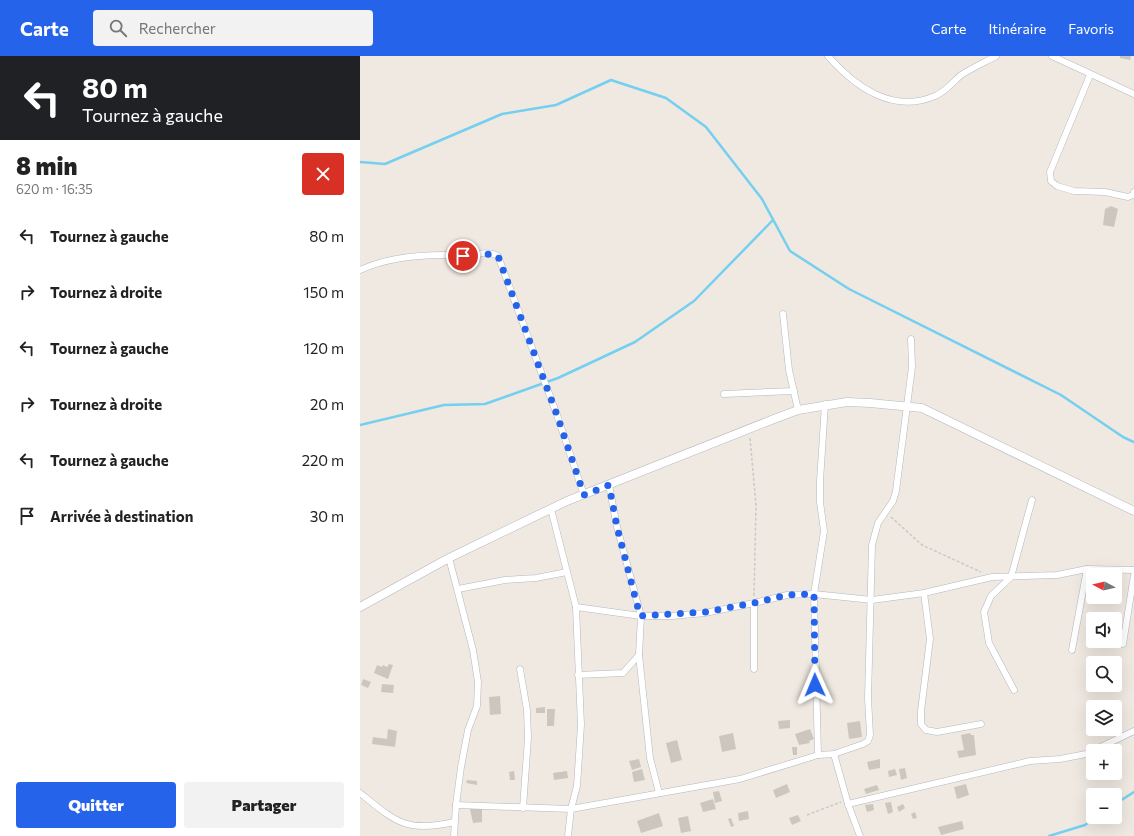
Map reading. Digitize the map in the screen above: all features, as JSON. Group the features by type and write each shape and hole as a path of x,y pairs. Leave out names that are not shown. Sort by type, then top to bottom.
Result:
{"street":[{"path":"828,56 858,86 881,97 895,101 907,102 920,101 936,96 962,75 996,56"},
{"path":"1052,56 1062,59 1090,75 1134,94"},
{"path":"1090,75 1050,172 1051,181 1057,186 1074,191 1105,192 1128,196 1133,195 1134,192"},
{"path":"360,270 378,262 398,258 490,254 498,256 557,415 584,495"},
{"path":"783,314 789,370 798,410"},
{"path":"456,805 571,809 740,779 818,755 834,754 868,741 870,735 868,698 872,600 872,545 878,523 893,501 896,491 912,366 911,340"},
{"path":"724,394 794,391"},
{"path":"360,607 449,558 551,509 749,428 798,410 825,404 862,402 907,406 928,411 1134,511"},
{"path":"818,755 814,594 824,531 820,502 820,481 825,404"},
{"path":"609,485 617,527 640,616 639,655 650,758 659,793"},
{"path":"1014,690 989,643 984,620 986,605 991,596 1011,577 1032,500"},
{"path":"551,509 576,607 581,725 577,786 571,809 568,836"},
{"path":"449,558 458,589 477,671 478,693 477,706 468,730 456,805 454,836"},
{"path":"576,607 640,616 705,612 787,595 814,594 872,600 924,593 992,577 1057,575 1086,569"},
{"path":"1122,570 1134,570"},
{"path":"458,589 504,580 536,578 567,572"},
{"path":"1072,650 1086,574"},
{"path":"1122,644 1134,575"},
{"path":"924,593 930,639 921,711 921,724 926,730 937,732 981,724"},
{"path":"754,603 754,669"},
{"path":"578,675 623,673 639,655"},
{"path":"520,669 527,710 528,738 523,808"},
{"path":"847,802 1030,761 1060,759 1086,754 1134,731"},
{"path":"834,754 847,802 860,836"},
{"path":"360,793 399,822 432,828 454,822"}],"path":[{"path":"749,428 756,505 754,603"},
{"path":"885,512 922,545 992,577"},
{"path":"807,815 847,802"}],"building":[{"path":"1120,56 1131,56 1130,60 1120,58"},
{"path":"1111,206 1118,209 1114,227 1103,225 1105,209"},
{"path":"389,664 393,665 388,679 374,673 377,665 387,667"},
{"path":"363,679 371,682 368,688 361,685"},
{"path":"382,684 394,685 393,693 381,692"},
{"path":"500,696 501,714 490,715 489,697"},
{"path":"545,707 545,713 536,713 536,708"},
{"path":"547,709 555,709 554,726 547,726"},
{"path":"790,720 790,728 779,729 778,721"},
{"path":"860,721 862,737 849,739 847,723"},
{"path":"388,729 397,731 395,747 372,744 373,737 387,739"},
{"path":"810,729 814,739 809,741 810,743 799,745 795,734"},
{"path":"733,733 736,749 722,752 719,736"},
{"path":"970,733 971,735 974,735 976,755 959,758 957,751 964,750 961,735"},
{"path":"677,740 682,760 671,763 666,743"},
{"path":"792,747 797,747 797,755 793,755"},
{"path":"639,759 641,767 632,770 629,761"},
{"path":"880,759 880,768 869,770 867,762"},
{"path":"905,768 907,778 901,780 899,769"},
{"path":"642,769 645,780 634,782 632,772"},
{"path":"895,769 897,775 889,777 888,771"},
{"path":"514,771 515,780 510,780 509,772"},
{"path":"567,771 568,778 554,780 553,773"},
{"path":"467,780 477,781 477,785 466,783"},
{"path":"787,784 790,792 776,798 773,790"},
{"path":"966,784 969,795 957,799 954,787"},
{"path":"877,785 879,790 866,794 864,789"},
{"path":"719,791 722,801 715,803 713,792"},
{"path":"713,799 716,809 703,812 700,803"},
{"path":"891,802 893,812 888,814 885,803"},
{"path":"873,804 874,810 867,812 865,805"},
{"path":"903,804 905,808 899,812 897,807"},
{"path":"482,808 482,822 473,823 470,809"},
{"path":"748,811 749,819 739,821 738,813"},
{"path":"915,812 917,818 913,819 911,814"},
{"path":"659,813 663,826 641,833 637,821"},
{"path":"798,815 801,821 792,825 789,818"},
{"path":"688,816 691,831 681,833 678,818"},
{"path":"731,818 734,826 731,827 728,819"},
{"path":"962,821 964,829 941,835 938,827"}],"waterway":[{"path":"360,162 385,164 502,114 556,105 611,80 666,98 706,127 762,199 790,251 849,289 1061,395 1123,437 1134,442"},
{"path":"360,425 444,405 485,404 558,378 635,342 694,301 773,220"},
{"path":"1122,800 1134,792"},
{"path":"1049,836 1086,824"}],"route":[{"path":"463,256 494,254 498,256 557,415 584,495 609,485 617,527 640,616 672,616 705,612 787,595 814,594 815,685"}]}
